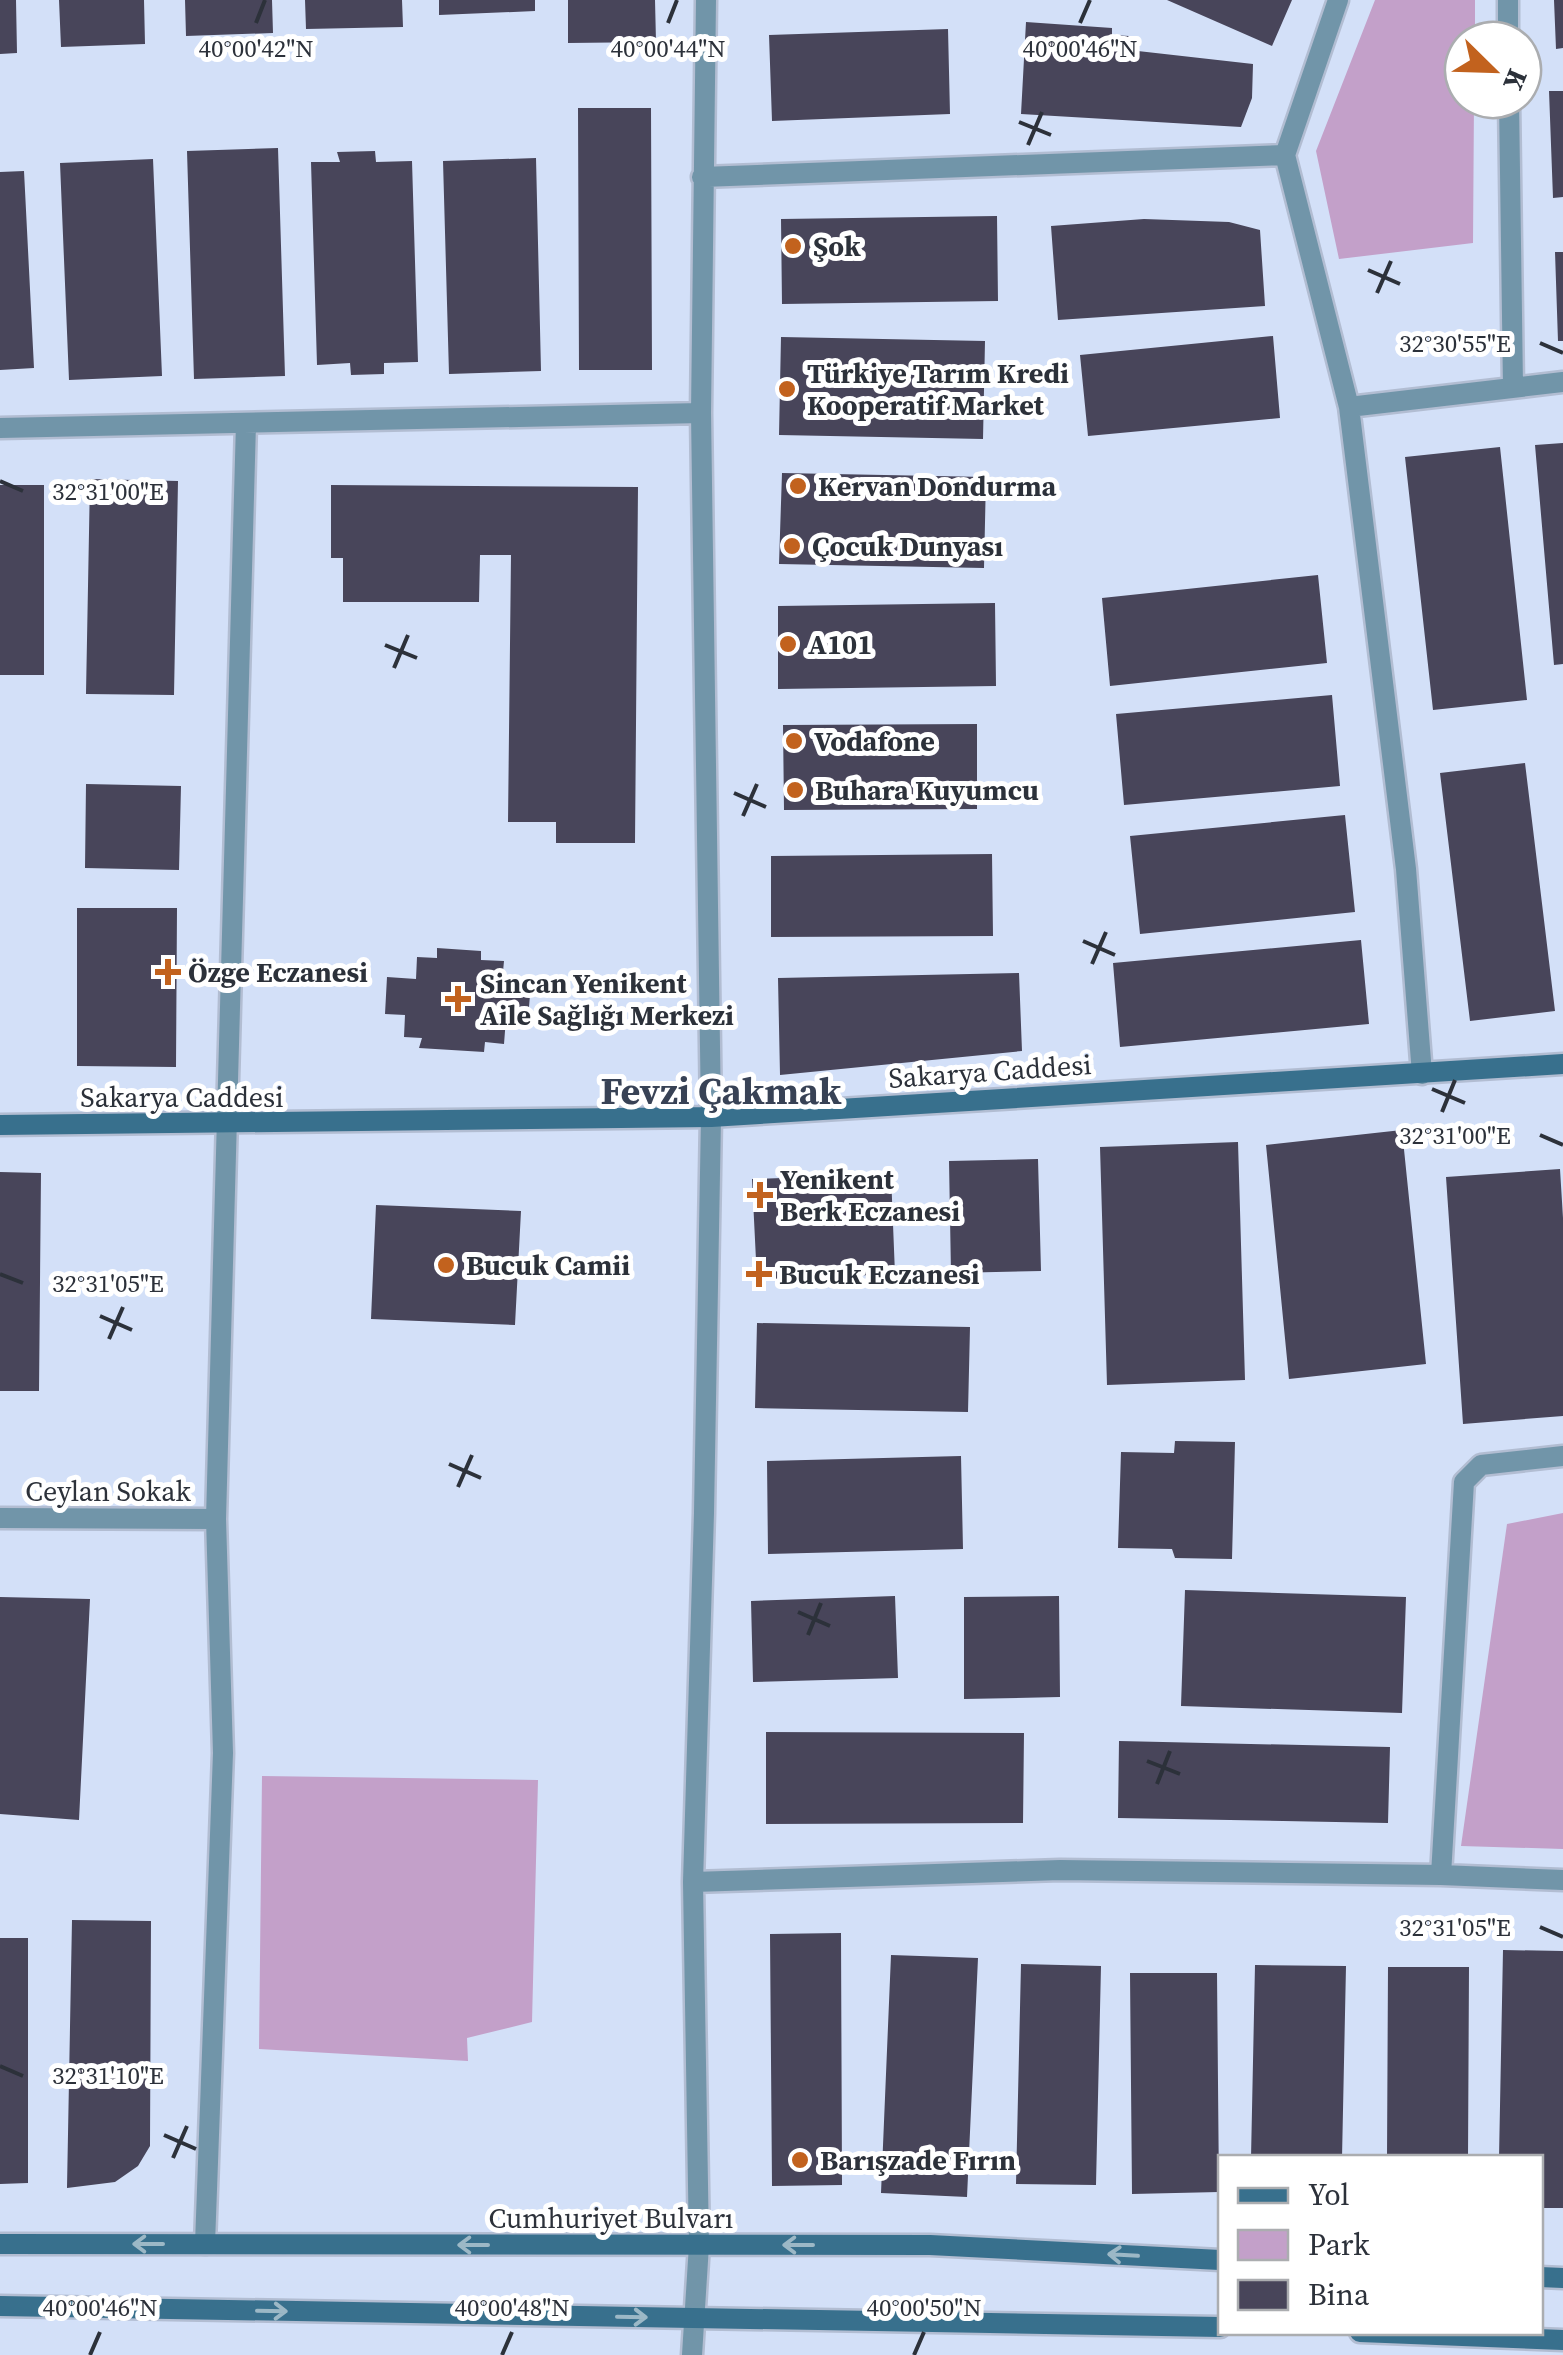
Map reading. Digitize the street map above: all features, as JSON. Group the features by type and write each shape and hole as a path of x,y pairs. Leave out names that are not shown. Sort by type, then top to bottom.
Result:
{"main road":[{"name":"Sakarya Caddesi","path":"0,1125 710,1117 1563,1064"},
{"name":"Cumhuriyet Bulvarı","path":"0,2244 930,2246 1218,2260"},
{"path":"0,2306 1218,2327"},
{"path":"1436,2335 1563,2340"}],"street":[{"path":"692,2355 699,2245 693,1882 710,1117 701,413 706,0"},
{"path":"1338,0 1285,155 1350,407 1406,869 1422,1074"},
{"path":"1509,120 1513,387"},
{"path":"702,177 1285,155"},
{"path":"1350,407 1563,382"},
{"path":"0,428 701,413"},
{"path":"206,2244 223,1753 216,1519 246,423"},
{"path":"1441,1874 1464,1482 1481,1465 1563,1456"},
{"name":"Ceylan Sokak","path":"0,1518 216,1519"},
{"path":"693,1882 1060,1870 1441,1874 1563,1880"}],"green space":[{"path":"1375,0 1475,0 1475,20 1443,20 1443,120 1474,120 1473,243 1339,259 1316,151"},
{"path":"1563,1513 1563,1849 1461,1846 1507,1524"},
{"path":"262,1776 538,1780 532,2022 467,2038 468,2061 259,2049"}],"building":[{"path":"0,0 16,0 17,53 0,54"},
{"path":"59,0 144,0 145,44 61,47"},
{"path":"185,0 272,0 273,33 186,36"},
{"path":"305,0 402,0 403,27 306,29"},
{"path":"439,0 535,0 535,11 439,15"},
{"path":"568,0 655,0 656,42 568,43"},
{"path":"1167,0 1292,0 1272,46"},
{"path":"1554,0 1563,0 1563,48 1556,49"},
{"path":"1026,22 1112,28 1112,35 1129,36 1129,50 1253,64 1252,98 1241,127 1021,114"},
{"path":"948,29 950,114 772,121 769,35"},
{"path":"1549,91 1563,91 1563,197 1553,198"},
{"path":"578,108 651,108 652,370 579,370"},
{"path":"278,148 285,376 194,379 187,151"},
{"path":"375,151 376,162 412,161 418,362 384,363 384,374 351,375 350,363 317,365 311,162 340,162 337,152"},
{"path":"536,158 541,371 449,374 443,161"},
{"path":"153,159 162,376 69,380 60,163"},
{"path":"24,171 34,368 0,370 0,172"},
{"path":"997,216 998,301 782,304 781,219"},
{"path":"1144,219 1229,222 1260,230 1265,306 1058,320 1051,226"},
{"path":"1555,252 1563,252 1563,341 1558,341"},
{"path":"1273,336 1280,418 1088,436 1080,355"},
{"path":"781,337 985,341 983,439 779,435"},
{"path":"1563,443 1563,664 1554,665 1535,445"},
{"path":"1500,447 1527,700 1433,710 1405,457"},
{"path":"782,473 986,477 984,568 779,564"},
{"path":"90,479 178,481 174,695 86,694"},
{"path":"0,485 44,485 44,675 0,675"},
{"path":"331,485 638,487 635,843 556,843 556,822 508,822 511,555 480,555 479,602 343,602 343,558 331,558"},
{"path":"1318,575 1327,663 1110,686 1102,598"},
{"path":"995,603 996,686 778,689 778,606"},
{"path":"1332,695 1340,786 1124,805 1116,714"},
{"path":"977,724 977,809 784,810 783,725"},
{"path":"1525,763 1555,1011 1470,1021 1440,773"},
{"path":"86,784 181,786 179,870 85,868"},
{"path":"1345,815 1355,912 1140,934 1130,836"},
{"path":"992,854 993,936 771,937 771,856"},
{"path":"77,908 177,908 176,1067 77,1066"},
{"path":"1361,940 1369,1024 1120,1047 1113,963"},
{"name":"Sincan Yenikent Aile Sağlığı Merkezi","path":"437,948 481,951 481,960 504,961 502,982 531,983 528,1019 506,1018 504,1044 485,1042 484,1052 419,1048 422,1038 404,1037 405,1015 385,1014 387,977 416,979 417,957 437,958"},
{"path":"1019,973 1022,1051 780,1075 778,978"},
{"path":"1402,1130 1426,1364 1289,1379 1266,1145"},
{"path":"1238,1142 1245,1380 1107,1385 1100,1147"},
{"path":"1038,1159 1041,1271 951,1273 949,1161"},
{"path":"1560,1169 1563,1416 1463,1424 1446,1177"},
{"path":"0,1172 41,1173 39,1391 0,1391"},
{"path":"891,1174 895,1274 757,1280 752,1179"},
{"name":"Bucuk Camii","path":"376,1205 521,1211 515,1325 371,1319"},
{"path":"757,1323 970,1327 968,1412 755,1408"},
{"path":"1175,1441 1235,1442 1232,1559 1175,1558 1172,1549 1118,1548 1121,1452 1174,1453"},
{"path":"961,1456 963,1549 768,1554 767,1461"},
{"path":"1185,1590 1406,1597 1402,1713 1181,1706"},
{"path":"895,1596 898,1678 753,1682 751,1601"},
{"path":"1059,1596 1060,1697 964,1699 964,1597"},
{"path":"0,1597 90,1599 79,1820 0,1814"},
{"path":"766,1732 1024,1733 1023,1823 766,1824"},
{"path":"1119,1741 1390,1747 1388,1823 1118,1818"},
{"path":"72,1920 151,1921 150,2146 138,2166 115,2182 67,2188"},
{"path":"841,1933 842,2185 772,2186 770,1934"},
{"path":"0,1938 28,1938 28,2183 0,2184"},
{"path":"1503,1950 1563,1951 1563,2208 1543,2208 1543,2155 1499,2155"},
{"path":"891,1955 978,1958 967,2197 881,2193"},
{"path":"1021,1964 1101,1966 1096,2185 1016,2184"},
{"path":"1255,1965 1346,1966 1342,2155 1251,2155"},
{"path":"1388,1967 1469,1967 1468,2155 1387,2155"},
{"path":"1130,1973 1217,1973 1218,2192 1132,2194"}],"place":[{"name":"Şok","path":"793,246"},
{"name":"Türkiye Tarım Kredi Kooperatif Market","path":"787,389"},
{"name":"Kervan Dondurma","path":"798,486"},
{"name":"Çocuk Dunyası","path":"792,546"},
{"name":"A101","path":"788,644"},
{"name":"Vodafone","path":"794,741"},
{"name":"Buhara Kuyumcu","path":"795,790"},
{"name":"Özge Eczanesi","path":"168,972"},
{"name":"Sincan Yenikent Aile Sağlığı Merkezi","path":"458,999"},
{"name":"Yenikent Berk Eczanesi","path":"760,1195"},
{"name":"Bucuk Camii","path":"446,1265"},
{"name":"Bucuk Eczanesi","path":"759,1274"},
{"name":"Barışzade Fırın","path":"800,2160"}],"district":[{"name":"Fevzi Çakmak","path":"721,1091"}]}
